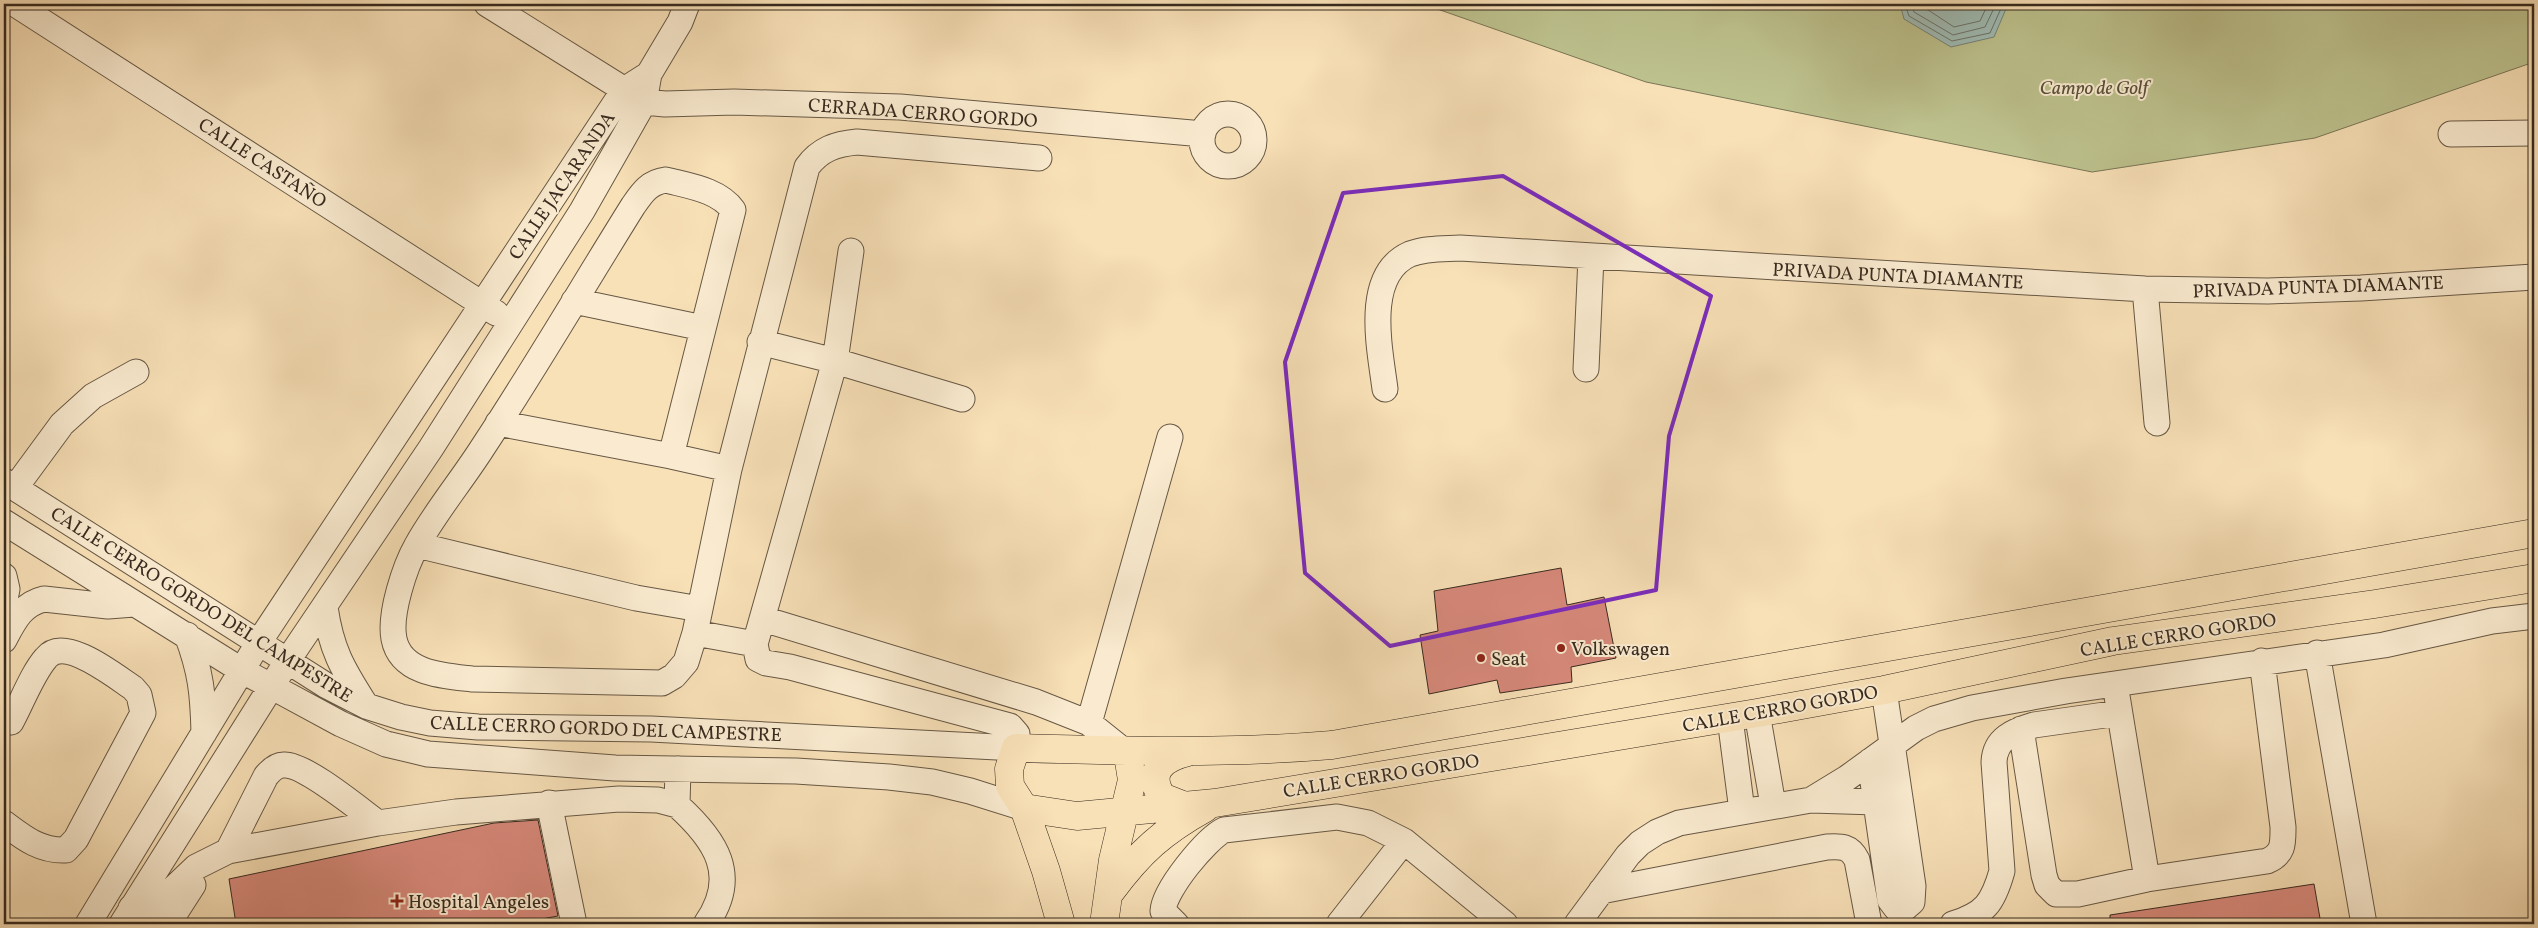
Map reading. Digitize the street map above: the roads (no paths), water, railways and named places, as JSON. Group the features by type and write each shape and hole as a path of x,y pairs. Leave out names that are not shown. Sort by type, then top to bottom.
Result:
{"main road":[{"name":"CALLE CERRO GORDO","path":"1124,751 1274,750 1332,745 2534,533"},
{"name":"CALLE CERRO GORDO","path":"1024,808 1077,816 1215,803 1730,718 1884,690 2113,641 2375,604 2534,578"},
{"path":"1016,740 1008,778 1012,792 1024,808 1046,871 1061,924"},
{"name":"CALLE CERRO GORDO DEL CAMPESTRE","path":"1016,740 1124,751"},
{"path":"1104,924 1107,896 1132,780 1129,761 1124,751"},
{"path":"1185,806 1162,797 1156,783 1158,769 1166,759 1188,752"},
{"path":"1107,896 1132,863 1160,837 1173,826 1215,803"}],"street":[{"name":"CALLE CASTAÑO","path":"14,4 511,322"},
{"path":"487,4 634,96"},
{"name":"CALLE JACARANDA","path":"88,924 259,642 481,304 649,74 680,22 687,4"},
{"name":"CALLE JACARANDA","path":"127,916 273,688 288,660 325,607 582,211 634,96"},
{"name":"CERRADA CERRO GORDO","path":"634,96 665,104 734,102 900,106 1203,134"},
{"path":"2450,134 2534,133"},
{"path":"671,456 732,210 726,201 714,194 666,180 658,181 646,188 498,422 417,545 398,593 394,639 399,652 410,664 419,669 444,676 472,679 662,683 674,676 686,662 695,633 729,469 760,342 807,167 815,155 836,144 857,142 1039,158"},
{"name":"PRIVADA PUNTA DIAMANTE","path":"1385,389 1378,339 1379,295 1385,279 1395,265 1410,254 1432,249 1460,248 2145,289 2268,292 2534,277"},
{"path":"851,251 835,361 756,644 756,655 766,663 790,667 1010,726 1016,740"},
{"path":"1586,369 1591,257"},
{"path":"2145,289 2157,423"},
{"path":"574,301 704,328"},
{"path":"760,342 835,361 962,399"},
{"path":"10,484 62,424 94,396 136,372"},
{"path":"498,422 729,469"},
{"path":"1089,723 1170,438"},
{"name":"CALLE CERRO GORDO DEL CAMPESTRE","path":"10,484 327,686 366,706 401,717 430,723 478,727 651,729 1016,740"},
{"name":"CALLE CERRO GORDO DEL CAMPESTRE","path":"4,522 241,670 341,724 386,744 428,754 615,768 796,771 889,777 932,782 970,791 1024,808"},
{"path":"417,545 636,598 700,609"},
{"path":"4,576 7,589 4,604"},
{"path":"4,640 17,617 34,601 44,599 108,606 134,604"},
{"path":"325,607 329,633 337,658 366,706"},
{"path":"1811,800 1870,761 1890,745 1934,719 1972,708 2116,683 2384,645 2442,634 2492,621 2534,616"},
{"path":"763,619 1036,702 1089,723 1124,751"},
{"path":"695,633 756,644"},
{"path":"187,635 199,668 203,687 204,733"},
{"path":"4,717 11,722 46,657 59,650 68,650 80,655 133,688 139,695 143,713 76,839 66,850 39,847 4,823"},
{"path":"2317,653 2364,924"},
{"path":"2021,729 2044,875 2050,891 2065,895 2078,894 2147,879 2268,861 2279,854 2283,844 2283,827 2262,661"},
{"path":"2116,683 2119,713 2147,879"},
{"path":"1870,761 1890,900 1896,908 1905,908 1912,902 1913,886 1890,745 1884,690"},
{"path":"1016,740 1036,702"},
{"path":"1757,713 1773,805"},
{"path":"1953,924 1975,917 1990,902 1998,887 2002,871 2002,851 1994,752 2004,738 2021,729 2119,713"},
{"path":"1730,718 1742,811"},
{"path":"168,924 219,854 272,768 284,764 311,775 378,823"},
{"path":"677,806 678,769"},
{"path":"127,916 155,906 170,893 186,874 219,854 378,823 456,812 549,803 640,798 658,800 677,806 708,836 718,855 723,875 723,888 716,910 706,924"},
{"path":"1577,924 1628,855 1640,843 1657,832 1679,823 1773,805 1811,800 1876,802"},
{"path":"549,803 574,924"},
{"path":"1176,924 1163,910 1167,897 1204,844 1214,835 1224,830 1337,817 1368,823 1404,841 1505,924"},
{"path":"1339,924 1404,841"},
{"path":"1601,891 1827,847 1845,847 1853,851 1857,860 1869,924"}],"water":[{"path":"1900,4 2008,4 1994,37 1951,47 1904,19"}],"place":[{"name":"Volkswagen","path":"1561,648"},
{"name":"Seat","path":"1481,658"},
{"name":"Hospital Angeles","path":"397,901"}],"park label":[{"name":"Campo de Golf","path":"2094,87"}]}
